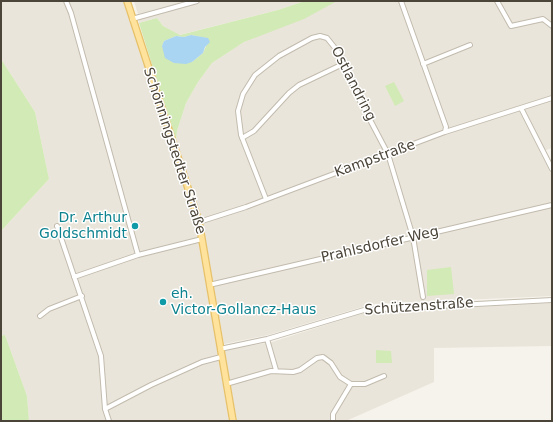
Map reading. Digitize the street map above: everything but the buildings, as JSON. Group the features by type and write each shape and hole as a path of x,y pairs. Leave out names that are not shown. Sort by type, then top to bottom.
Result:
{"main road":[{"name":"Schönningstedter Straße","path":"127,1 199,222 233,421"}],"street":[{"path":"66,1 71,13 138,255"},
{"path":"132,19 182,3 197,1"},
{"path":"401,1 446,127 445,132"},
{"path":"498,1 511,26 543,18 552,26"},
{"name":"Ostlandring","path":"266,199 242,138 238,111 243,94 255,75 273,60 307,40 320,36 327,38 332,43 388,154 413,237 424,297"},
{"path":"423,64 470,45"},
{"path":"242,138 254,131 289,93 299,85 343,64"},
{"name":"Kampstraße","path":"199,222 266,199 445,132 552,98"},
{"path":"521,108 552,169"},
{"name":"Prahlsdorfer Weg","path":"209,284 552,205"},
{"path":"57,226 102,356 105,409 109,421"},
{"path":"74,277 138,255 202,239"},
{"path":"40,316 49,309 82,296"},
{"name":"Schützenstraße","path":"220,349 267,339 364,310 552,300"},
{"path":"267,339 276,370"},
{"path":"105,409 163,379 202,362 221,357"},
{"path":"226,384 276,370 293,372 300,370 317,358 323,357 331,363 340,377 351,384 364,384 384,376"},
{"path":"333,421 333,414 351,384"}],"shaded area":[{"path":"1,1 127,1 199,229 229,421 29,421 27,396 5,335 1,336 1,231 49,179 35,112 1,59"},
{"path":"134,1 190,1 138,14"},
{"path":"204,1 305,1 278,10 179,35 163,26 157,18 139,23 139,19"},
{"path":"337,1 552,1 552,148 540,152 552,174 552,296 372,304 268,335 224,344 203,227 176,141 177,131 186,103 198,82 212,63 244,42"},
{"path":"552,303 552,346 434,348 434,382 346,421 237,421 224,350 272,342 363,313"}],"green space":[{"path":"305,1 337,1 304,19 244,42 212,63 198,82 186,103 177,131 176,141 139,23 157,18 163,26 180,35 278,10","holes":["191,35 206,38 207,44 203,53 192,62 174,63 162,46 164,41 176,36 184,37"]},
{"path":"1,59 35,112 49,179 1,231"},
{"path":"394,82 404,101 395,106 385,86"},
{"path":"451,267 454,294 427,296 427,270"},
{"path":"5,335 27,396 29,421 1,421 1,336"},
{"path":"376,350 391,351 392,363 376,363"}],"water":[{"path":"191,35 208,38 210,42 205,47 203,53 192,62 186,64 174,63 165,58 162,46 164,41 176,36 184,37"}],"place":[{"name":"Dr. Arthur Goldschmidt","path":"135,226"},
{"name":"eh. Victor-Gollancz-Haus","path":"163,302"}]}
